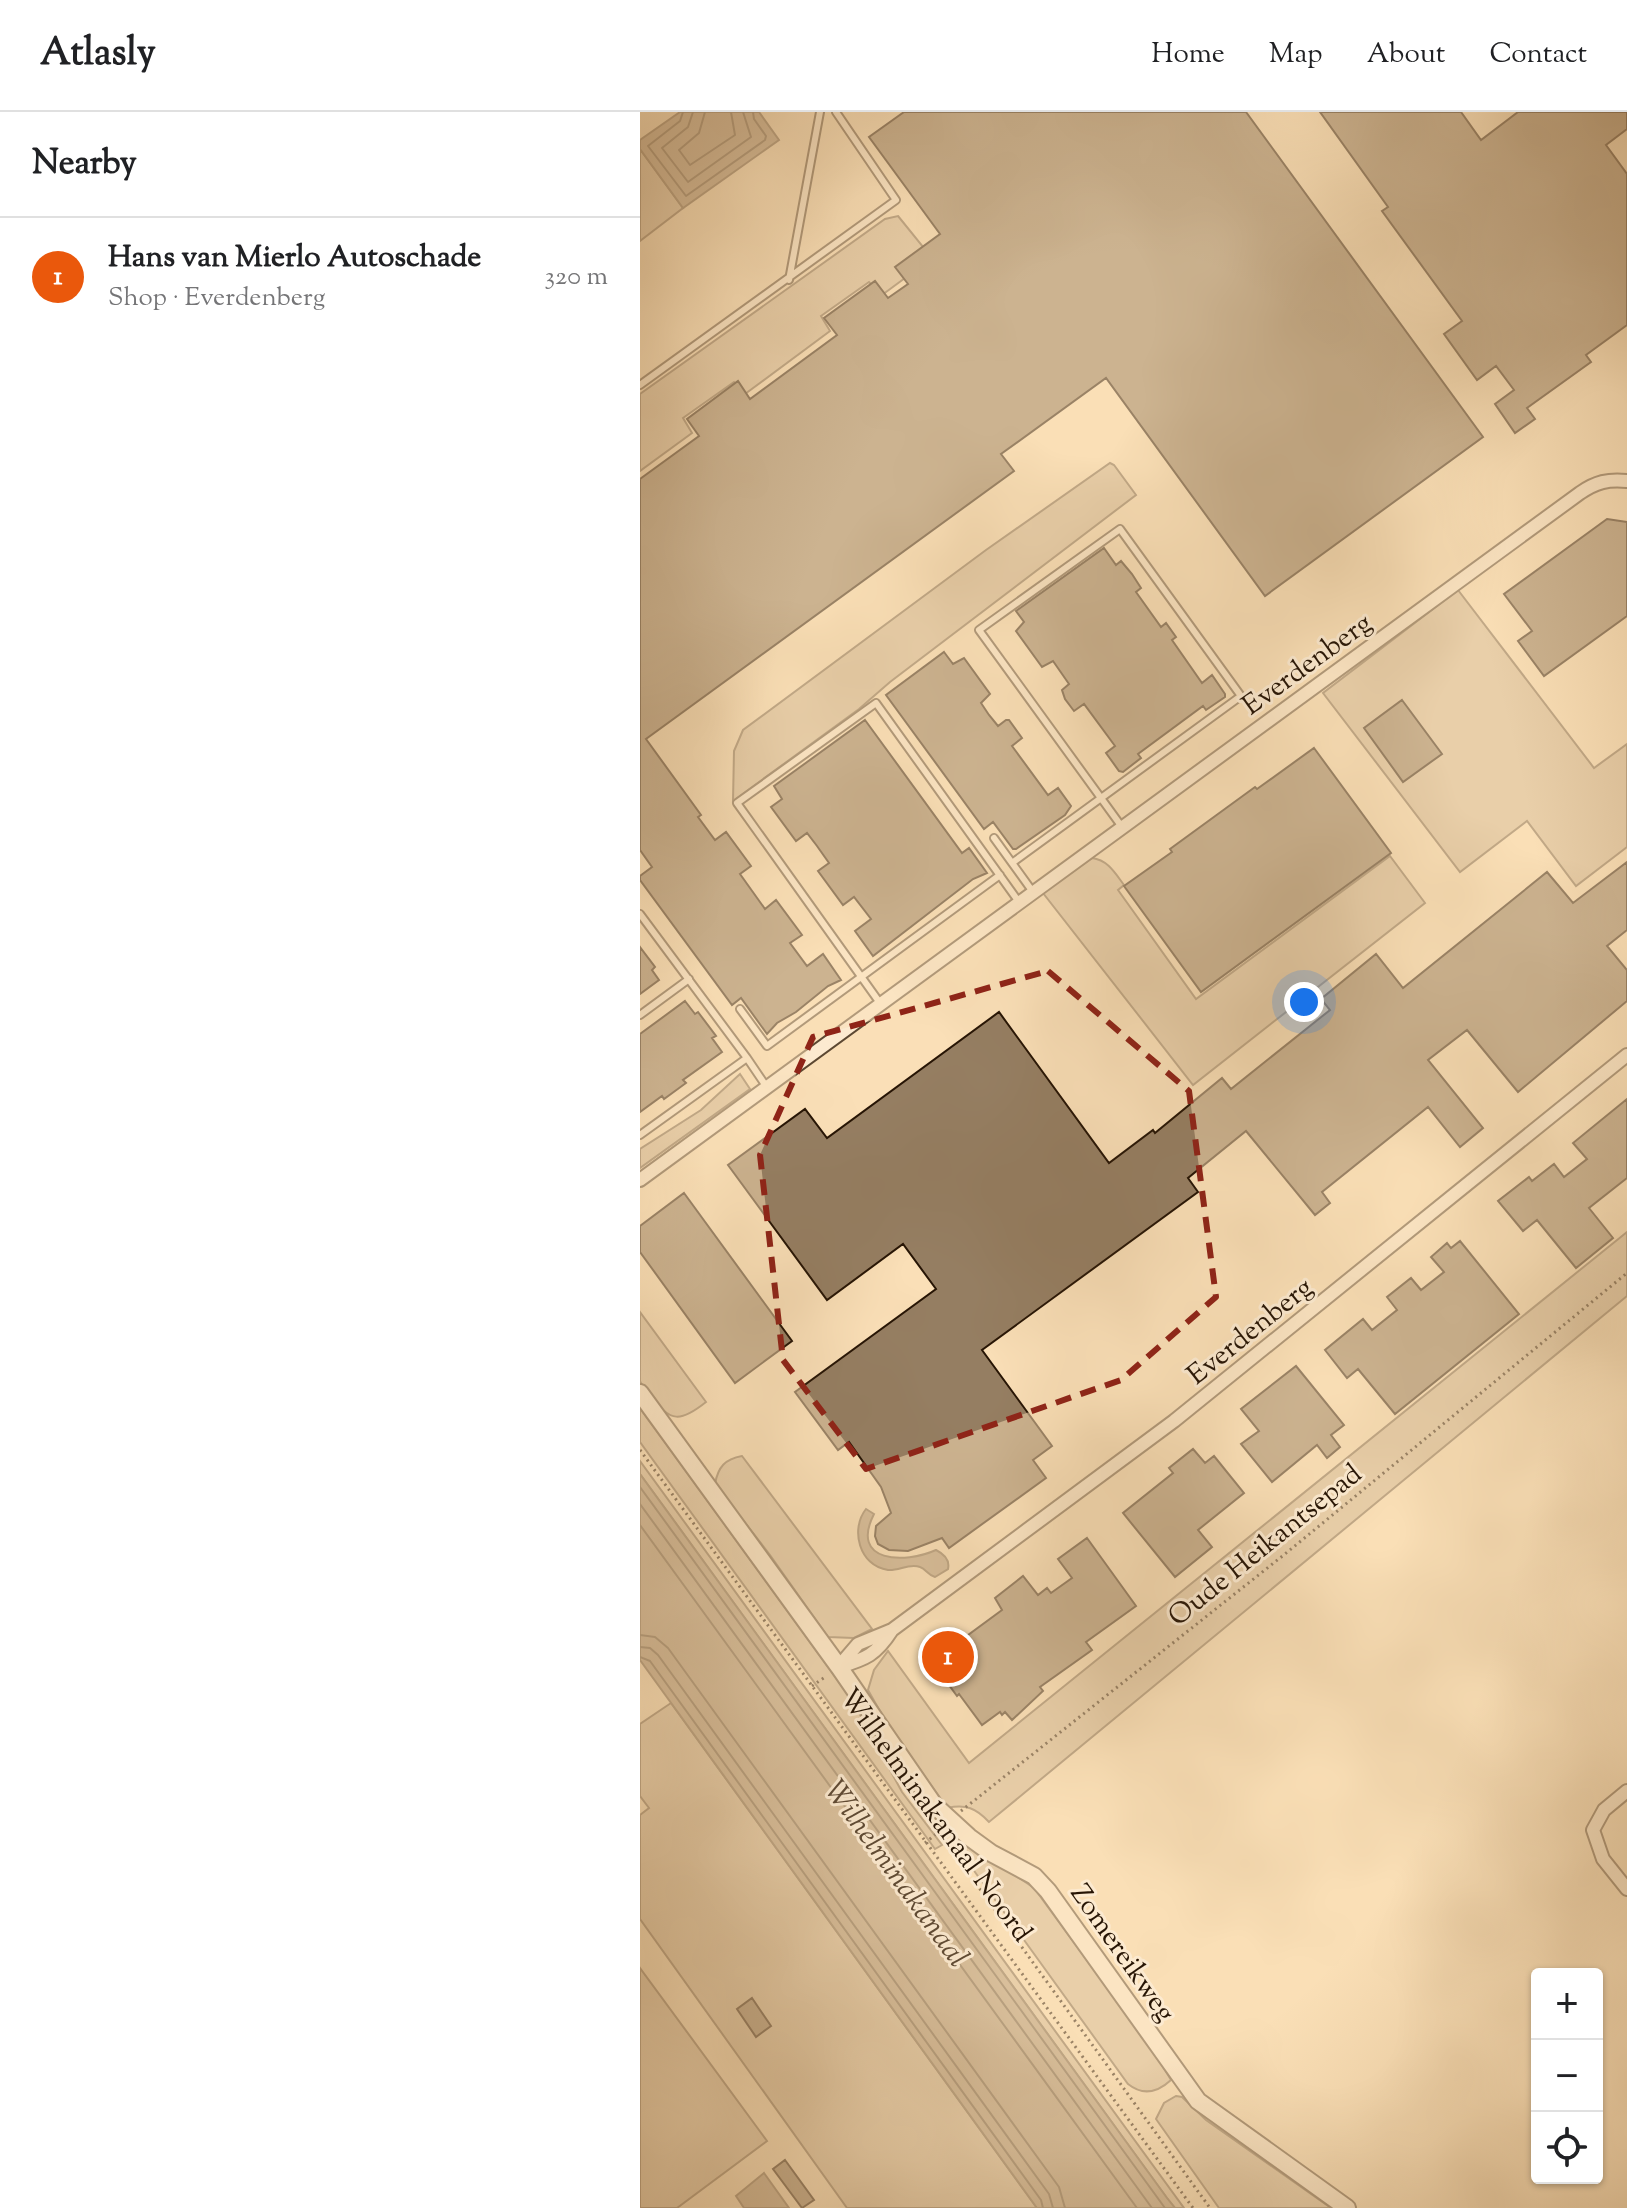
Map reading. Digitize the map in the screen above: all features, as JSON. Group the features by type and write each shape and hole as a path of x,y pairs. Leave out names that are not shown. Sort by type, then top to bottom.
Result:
{"street":[{"name":"Everdenberg","path":"640,1180 1595,484 1608,480 1627,481"},
{"name":"Everdenberg","path":"839,1667 858,1644 892,1630 1162,1430 1627,1055"},
{"name":"Wilhelminakanaal Noord","path":"640,1393 872,1715"},
{"name":"Zomereikweg","path":"872,1715 934,1805 945,1827 1034,1876 1048,1891 1198,2101 1347,2208"},
{"path":"1627,1791 1604,1810 1593,1830 1603,1859 1627,1889"}],"lane":[{"path":"789,280 820,112"},
{"path":"640,385 896,200 836,112"},
{"path":"1012,863 1101,797 1241,696 1120,529 979,630 1101,797 1122,827"},
{"path":"880,1003 737,803 876,703 1019,902"},
{"path":"994,838 1033,892"},
{"path":"740,1009 767,1046 1000,875"},
{"path":"640,914 766,1086"},
{"path":"640,1015 689,979"},
{"path":"640,1135 747,1058"}],"path":[{"name":"Oude Heikantsepad","path":"925,1843 1285,1554 1627,1273"},
{"name":"Wilhelminakanaal Noord","path":"640,1450 1193,2208"},
{"name":"Wilhelminakanaal Noord","path":"945,1827 1210,2208"}],"highlighted area":[{"path":"1048,971 1189,1091 1216,1297 1121,1380 866,1469 783,1360 760,1155 813,1037"}],"shaded area":[{"path":"640,149 683,208 640,241"},
{"path":"898,216 932,258 882,295 869,282 821,316 830,331 745,394 734,382 683,418 692,433 640,471 640,394 885,219"},
{"path":"1110,463 1136,495 890,682 859,709 733,801 734,751 743,730 986,550"},
{"path":"1458,590 1594,768 1627,744 1627,847 1576,886 1527,821 1460,872 1323,693"},
{"path":"1390,856 1425,903 1193,1085 1043,893 1092,858 1107,864 1124,885 1118,890 1196,999"},
{"path":"740,1074 750,1089 640,1168 640,1149 701,1110"},
{"path":"1627,1232 1627,1296 989,1822 970,1808 947,1808 885,1720 868,1690 874,1670 888,1651 969,1763"},
{"path":"640,1312 706,1402 690,1413 676,1417 670,1415 640,1381"},
{"path":"640,1408 852,1700 902,1792 942,1845 935,1849 640,1442"},
{"path":"742,1456 872,1629 854,1638 828,1637 715,1484 723,1465"},
{"path":"640,1461 1184,2208 1175,2208 1167,2198 640,1474"},
{"path":"671,1703 1037,2208 847,2208 640,1919 640,1815 649,1808 640,1796 640,1724"},
{"path":"958,1836 1034,1888 1154,2052 1171,2080 1150,2091 1128,2084 954,1843"},
{"path":"640,1968 767,2141 677,2208 640,2208"},
{"path":"1176,2096 1182,2097 1206,2120 1331,2208 1219,2208 1156,2119 1164,2103"}],"water":[{"path":"680,112 759,112 779,140 683,208 640,149 640,140"},
{"name":"Wilhelminakanaal","path":"640,1474 1175,2208 1037,2208 640,1660"},
{"path":"866,1509 874,1514 868,1530 874,1551 896,1558 936,1550 946,1558 948,1569 935,1577 916,1566 888,1570 870,1562 858,1536 861,1517"},
{"path":"764,2173 789,2208 744,2208 736,2196"}],"building":[{"path":"904,112 1246,112 1483,437 1265,596 1106,378 1001,454 1014,471 646,739 701,815 698,817 715,840 726,832 751,866 740,874 765,909 776,900 802,935 790,943 807,966 823,954 841,980 777,1023 767,1034 741,998 732,1005 640,880 640,876 652,867 640,850 640,479 699,436 687,419 738,381 750,399 837,335 824,318 875,281 888,298 908,284 895,267 940,234 869,137"},
{"path":"1320,112 1461,112 1481,140 1518,112 1627,112 1627,129 1606,145 1627,174 1627,325 1586,355 1591,362 1527,408 1535,419 1515,433 1495,404 1514,390 1496,366 1477,380 1444,334 1462,321 1382,211 1388,207"},
{"path":"1607,519 1627,522 1627,616 1544,676 1518,641 1532,631 1504,594"},
{"path":"1104,548 1116,565 1121,561 1132,574 1141,588 1136,592 1161,627 1166,623 1176,637 1172,640 1202,683 1212,675 1225,694 1206,710 1203,706 1138,754 1141,758 1123,772 1106,753 1115,746 1084,704 1074,711 1065,699 1062,690 1069,684 1053,661 1042,667 1016,631 1024,622 1016,611"},
{"path":"944,652 953,664 964,658 990,694 981,703 989,715 998,726 1009,720 1022,738 1012,746 1048,795 1058,788 1071,806 1065,815 1016,849 993,822 984,829 886,695"},
{"path":"1402,700 1442,754 1403,782 1364,728"},
{"path":"865,720 962,853 969,848 987,873 973,879 873,956 855,931 871,919 854,897 843,905 818,871 829,863 817,846 807,833 796,841 771,807 782,799 774,786"},
{"path":"1314,748 1391,853 1201,992 1124,886 1255,787 1257,789"},
{"path":"1627,862 1627,930 1607,946 1627,970 1627,1001 1518,1092 1467,1030 1428,1060 1483,1128 1460,1147 1428,1107 1322,1192 1330,1203 1315,1215 1246,1131 1188,1178 1198,1192 982,1350 1052,1446 1033,1460 1046,1478 949,1548 942,1538 908,1551 889,1550 878,1544 876,1526 891,1513 881,1487 849,1442 838,1450 795,1392 936,1289 903,1244 827,1300 728,1165 805,1109 827,1138 999,1012 1109,1163 1153,1130 1155,1133 1222,1078 1231,1089 1330,1010 1321,999 1376,954 1403,988 1547,872 1573,903"},
{"path":"640,947 655,967 652,970 659,980 640,994"},
{"path":"685,1001 695,1014 698,1012 716,1036 712,1038 722,1052 683,1080 686,1083 640,1112 640,1034"},
{"path":"1627,1099 1627,1178 1589,1208 1613,1238 1576,1268 1537,1220 1523,1231 1498,1201 1529,1177 1532,1181 1554,1164 1564,1177 1587,1159 1573,1143"},
{"path":"684,1193 792,1341 735,1383 640,1252 640,1226"},
{"path":"1460,1241 1519,1314 1395,1414 1358,1369 1347,1378 1325,1350 1363,1319 1372,1330 1397,1310 1387,1297 1411,1278 1421,1290 1444,1272 1431,1257 1447,1243 1451,1248"},
{"path":"1296,1366 1344,1425 1331,1435 1340,1447 1327,1458 1317,1445 1272,1482 1241,1444 1259,1431 1241,1409"},
{"path":"1193,1449 1205,1463 1214,1456 1244,1493 1198,1530 1212,1547 1175,1577 1123,1513 1173,1473 1169,1468"},
{"path":"1087,1538 1136,1606 1086,1642 1092,1650 1040,1687 1043,1691 1012,1720 1005,1712 1002,1715 1000,1712 982,1725 959,1694 957,1696 928,1652 947,1638 953,1646 1002,1610 995,1598 1023,1576 1038,1595 1047,1588 1051,1593 1072,1578 1058,1559"},
{"path":"752,1998 771,2026 756,2037 737,2009"},
{"path":"785,2160 814,2200 802,2208 773,2169"}],"place":[{"name":"Hans van Mierlo Autoschade","path":"948,1657"}]}
